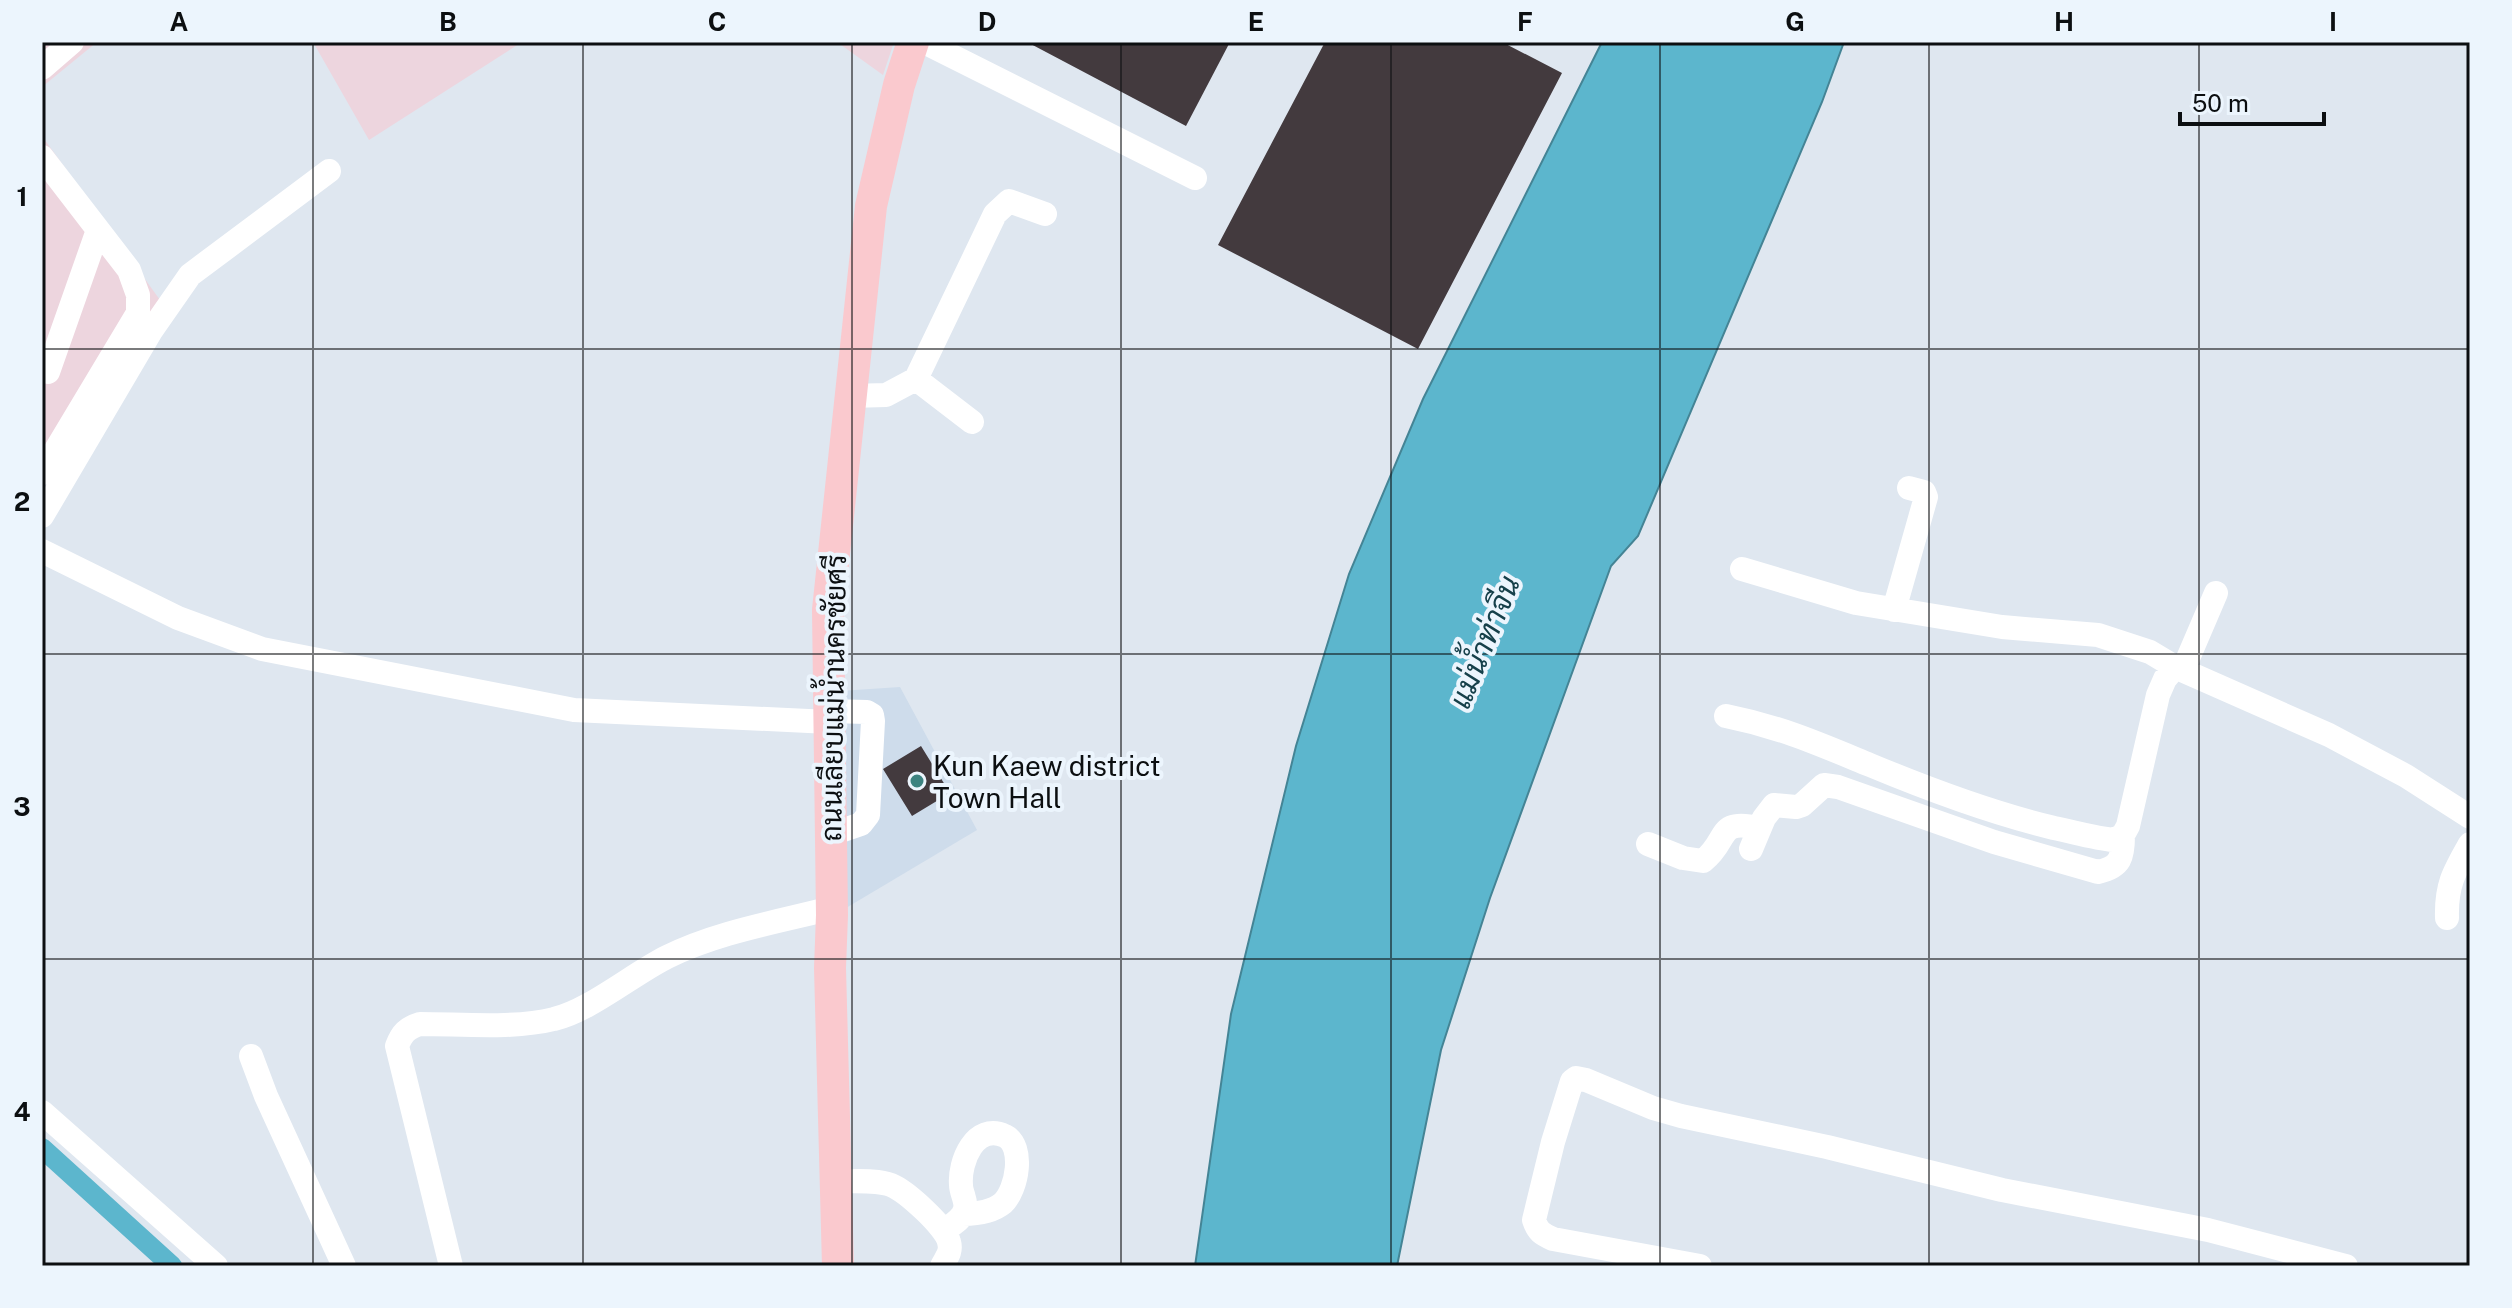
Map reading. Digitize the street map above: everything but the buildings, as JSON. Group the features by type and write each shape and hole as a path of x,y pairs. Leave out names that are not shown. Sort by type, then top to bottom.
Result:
{"main road":[{"name":"ถนนเลียบแม่น้ำนครชัยศรี","path":"838,1266 830,968 828,610 871,206 899,85 913,42"}],"street":[{"path":"42,68 72,42"},
{"path":"924,42 1195,178"},
{"path":"42,157 129,270 138,295 138,313 42,473"},
{"path":"42,516 151,331 190,275 329,171"},
{"path":"850,396 886,395 916,379 995,214 1009,201 1045,214"},
{"path":"48,372 98,230"},
{"path":"916,379 972,422"},
{"path":"1894,610 1926,497 1924,492 1909,488"},
{"path":"42,551 178,618 262,649 574,710 829,716 867,712 872,715 873,721 868,815 861,824 829,835"},
{"path":"1742,569 1856,603 2002,627 2098,635 2150,652 2342,741 2406,776 2470,817"},
{"path":"1648,844 1683,858 1703,861 1733,825 1741,824 1755,839 1774,805 1802,805 1824,785 1838,787 1994,842 2098,872 2111,869 2120,861 2123,852 2123,835 2128,826 2158,695 2165,679 2179,668 2216,593"},
{"path":"1726,716 1808,738 1976,807 2018,820 2102,839 2114,840 2123,835"},
{"path":"2447,918 2447,889 2470,844"},
{"path":"451,1266 397,1046 401,1034 420,1024 532,1024 558,1019 669,956 728,935 832,908"},
{"path":"251,1056 266,1096 344,1266"},
{"path":"1700,1266 1654,1263 1553,1239 1541,1234 1537,1228 1534,1220 1553,1142 1567,1089 1576,1078 1681,1116 1780,1136 2002,1190 2208,1230 2346,1266"},
{"path":"42,1112 216,1266"},
{"path":"834,1181 889,1184 906,1193 949,1254"},
{"path":"949,1254 963,1214"}],"shaded area":[{"path":"42,42 97,42 42,87"},
{"path":"313,42 522,42 369,140"},
{"path":"837,42 894,42 883,75"},
{"path":"42,136 160,300 42,490"},
{"path":"900,687 977,830 846,908 840,691"}],"water":[{"name":"แม่น้ำท่าจีน","path":"1602,42 1844,42 1822,102 1638,536 1611,566 1490,898 1441,1050 1397,1266 1195,1266 1231,1014 1296,746 1349,574 1423,399"}],"waterway":[{"path":"42,1148 172,1266"}],"place":[{"name":"Kun Kaew district Town Hall","path":"917,781"}]}
